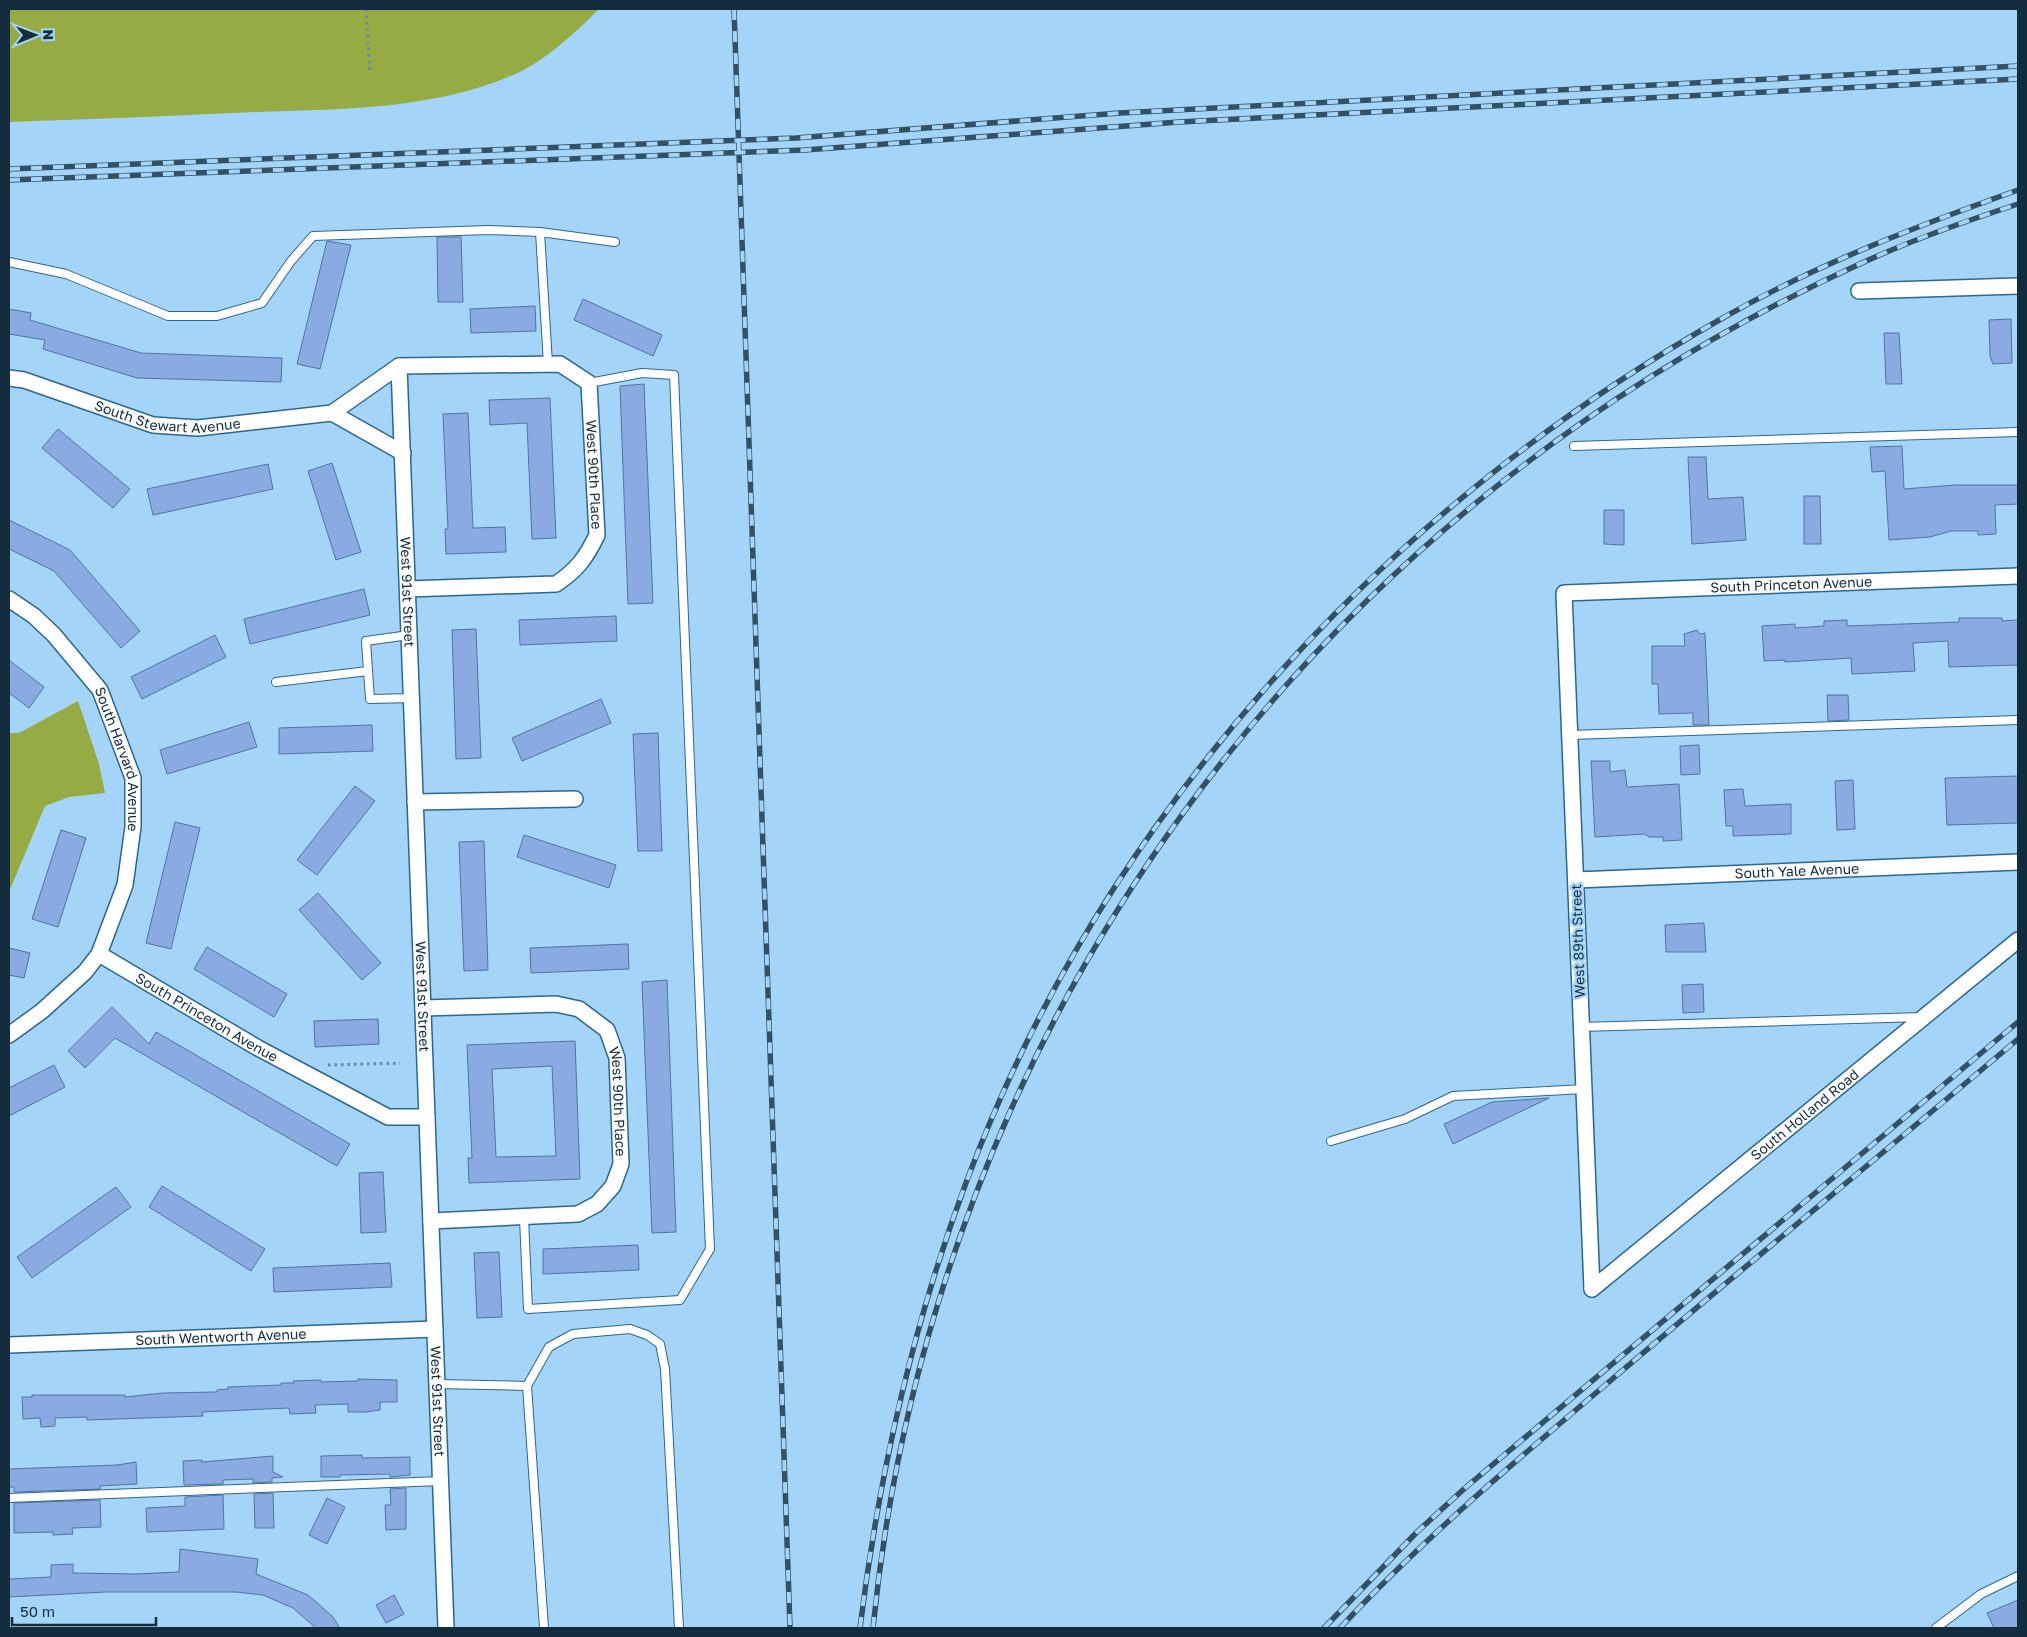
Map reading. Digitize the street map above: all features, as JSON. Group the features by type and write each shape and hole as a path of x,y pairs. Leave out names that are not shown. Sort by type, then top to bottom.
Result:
{"street":[{"path":"1859,291 2018,286"},
{"path":"399,366 554,364 589,384"},
{"name":"South Stewart Avenue","path":"9,378 24,380 153,425 198,428 332,413 399,366"},
{"name":"West 91st Street","path":"399,366 446,1628"},
{"name":"West 90th Place","path":"408,589 556,584 574,572 588,553 597,535 589,384"},
{"path":"332,413 403,452"},
{"name":"South Princeton Avenue","path":"1564,593 2018,576"},
{"name":"West 89th Street","path":"1564,593 1592,1289"},
{"name":"South Harvard Avenue","path":"9,599 34,616 54,635 100,690 132,778 133,827 125,885 99,954"},
{"path":"416,802 575,799"},
{"name":"South Yale Avenue","path":"1576,880 2018,862"},
{"name":"South Holland Road","path":"1592,1289 2018,940"},
{"path":"9,1035 42,1011 85,972 99,954"},
{"name":"South Princeton Avenue","path":"99,954 258,1048 388,1117 427,1118"},
{"name":"West 90th Place","path":"423,1008 556,1004 579,1009 607,1030 618,1058 621,1164 613,1186 597,1204 578,1214 524,1218"},
{"path":"431,1221 524,1218"},
{"name":"South Wentworth Avenue","path":"9,1345 435,1329"}],"lane":[{"path":"9,262 66,274 168,316 218,316 262,303 291,261 313,236 488,230 540,232 615,242"},
{"path":"540,232 554,364"},
{"path":"524,1218 528,1309 680,1300 710,1249 674,374 642,373 589,384"},
{"path":"1574,446 2018,432"},
{"path":"409,635 366,641 370,699 412,698"},
{"path":"276,682 368,671"},
{"path":"1570,735 2018,720"},
{"path":"1582,1027 1924,1017"},
{"path":"1332,1141 1406,1119 1453,1096 1584,1089"},
{"path":"544,1628 527,1386 549,1347 573,1334 630,1329 647,1335 660,1344 665,1369 679,1628"},
{"path":"437,1384 527,1386"},
{"path":"9,1498 441,1481"},
{"path":"1936,1628 1981,1594 2018,1576"}],"path":[{"path":"366,9 370,74"},
{"path":"326,1066 400,1063"}],"green space":[{"path":"9,9 599,9 559,46 536,63 513,75 482,87 451,95 386,106 354,108 9,122"},
{"path":"78,701 99,764 105,793 69,797 45,806 9,892 9,733 19,733"}],"building":[{"path":"437,237 461,237 463,302 438,302"},
{"path":"327,241 351,245 320,369 297,364"},
{"path":"583,299 662,335 653,356 574,320"},
{"path":"535,306 536,331 471,333 470,309"},
{"path":"9,309 31,313 30,320 141,353 282,358 281,382 137,378 43,349 45,340 9,334"},
{"path":"2011,319 2012,363 1993,364 1990,356 1989,320"},
{"path":"1884,333 1899,333 1902,384 1886,384"},
{"path":"644,384 653,603 628,604 620,386"},
{"path":"550,398 556,538 532,539 527,423 490,425 489,400"},
{"path":"468,413 473,528 505,527 506,552 446,554 445,529 448,529 443,414"},
{"path":"58,429 130,489 113,508 42,448"},
{"path":"1902,446 1904,489 1955,485 2018,485 2018,504 1995,505 1996,534 1978,535 1978,531 1951,531 1930,537 1889,540 1885,471 1872,472 1870,447"},
{"path":"1688,457 1706,457 1708,499 1743,497 1746,540 1692,544"},
{"path":"332,463 361,552 336,560 308,471"},
{"path":"268,464 273,489 153,515 147,489"},
{"path":"1804,496 1820,496 1821,544 1804,544"},
{"path":"1604,510 1624,510 1624,545 1604,544"},
{"path":"9,520 70,550 140,631 121,648 54,571 9,549"},
{"path":"364,589 370,615 250,644 244,619"},
{"path":"616,616 617,641 520,645 519,620"},
{"path":"1959,618 2002,618 2002,621 2018,620 2018,665 1949,667 1948,641 1913,643 1915,671 1852,674 1851,658 1785,662 1785,660 1764,661 1762,626 1795,624 1795,628 1824,626 1824,621 1847,620 1847,626 1959,622"},
{"path":"476,629 481,758 456,759 452,630"},
{"path":"1697,630 1700,634 1705,633 1709,725 1693,725 1693,713 1659,714 1658,684 1652,684 1652,646 1685,646 1684,634"},
{"path":"215,635 226,657 142,699 131,677"},
{"path":"9,660 44,687 29,708 9,693"},
{"path":"1827,695 1848,695 1849,720 1828,721"},
{"path":"601,699 611,723 522,761 512,738"},
{"path":"249,722 257,747 167,774 160,750"},
{"path":"372,725 373,751 279,754 279,728"},
{"path":"658,733 662,851 638,851 633,734"},
{"path":"1699,745 1700,774 1681,775 1680,746"},
{"path":"1591,761 1610,761 1610,772 1625,770 1627,787 1679,784 1682,840 1663,841 1663,837 1649,837 1645,834 1595,837"},
{"path":"2018,776 2018,823 1947,825 1945,778"},
{"path":"1853,780 1855,829 1837,830 1835,781"},
{"path":"355,786 375,801 317,875 297,860"},
{"path":"1743,789 1745,806 1791,804 1791,834 1733,836 1733,826 1726,826 1724,790"},
{"path":"175,822 200,828 171,949 146,943"},
{"path":"61,830 86,838 58,927 32,919"},
{"path":"524,835 616,865 609,888 517,857"},
{"path":"484,841 488,970 464,971 459,842"},
{"path":"318,893 381,963 362,980 299,910"},
{"path":"1704,923 1706,952 1666,952 1665,925"},
{"path":"628,944 629,969 531,973 530,948"},
{"path":"207,947 287,994 274,1017 194,969"},
{"path":"9,948 30,953 24,978 9,975"},
{"path":"667,980 676,1232 652,1233 642,982"},
{"path":"1703,984 1704,1012 1683,1013 1682,985"},
{"path":"112,1007 149,1044 156,1032 350,1144 337,1166 115,1038 85,1068 68,1051"},
{"path":"378,1019 379,1044 315,1047 314,1021"},
{"path":"575,1041 580,1179 469,1183 468,1158 472,1158 467,1045","holes":["552,1066 556,1156 496,1157 492,1069"]},
{"path":"54,1065 65,1087 9,1116 9,1088"},
{"path":"1549,1098 1453,1144 1444,1124 1492,1102"},
{"path":"383,1172 386,1232 361,1233 359,1173"},
{"path":"162,1186 265,1249 251,1271 149,1207"},
{"path":"116,1187 131,1207 32,1278 17,1257"},
{"path":"638,1245 639,1270 543,1274 543,1249"},
{"path":"499,1252 502,1317 477,1318 474,1253"},
{"path":"390,1263 392,1287 274,1292 273,1268"},
{"path":"358,1379 397,1380 397,1402 380,1402 380,1410 366,1412 348,1412 348,1404 315,1405 316,1413 290,1414 289,1408 202,1412 203,1416 87,1420 87,1417 55,1418 55,1426 41,1427 40,1418 23,1419 22,1397 32,1397 32,1395 125,1395 125,1397 163,1393 217,1392 217,1390 228,1389 228,1387 281,1385 281,1383 294,1383 293,1381 358,1381"},
{"path":"362,1455 362,1458 410,1457 410,1475 390,1477 390,1474 340,1475 340,1477 321,1477 321,1456"},
{"path":"273,1456 273,1472 283,1477 272,1478 272,1482 253,1483 253,1479 223,1480 223,1484 184,1485 183,1461 202,1460 202,1462"},
{"path":"136,1462 137,1484 100,1486 100,1489 14,1492 14,1487 9,1487 9,1469 117,1465"},
{"path":"406,1488 406,1529 386,1530 385,1505 391,1505 390,1489"},
{"path":"273,1493 274,1528 255,1528 254,1494"},
{"path":"223,1495 224,1529 147,1532 146,1508 185,1506 185,1497"},
{"path":"327,1498 345,1507 327,1544 309,1535"},
{"path":"100,1500 101,1527 72,1528 73,1534 53,1535 53,1532 14,1533 14,1503"},
{"path":"180,1549 258,1559 256,1574 308,1595 332,1616 340,1628 316,1628 293,1608 263,1595 236,1592 105,1592 9,1597 9,1579 51,1577 51,1565 73,1564 73,1573 136,1574 179,1572"},
{"path":"394,1595 404,1614 386,1623 376,1605"},
{"path":"2018,1600 2018,1628 1994,1628 1987,1613"}],"railway":[{"path":"734,9 790,1628"},
{"path":"9,169 796,138 1120,113 2018,66"},
{"path":"9,180 805,150 1179,122 2018,79"},
{"path":"860,1628 877,1513 900,1401 930,1290 967,1180 1025,1046 1095,918 1177,798 1269,684 1370,579 1480,483 1597,396 1721,319 1793,281 1904,232 2018,190"},
{"path":"873,1628 910,1406 976,1194 1067,996 1184,812 1324,645 1485,496 1665,368 1864,262 1940,231 2018,204"},
{"path":"1324,1628 1417,1532 1465,1488 2018,1022"},
{"path":"1340,1628 1402,1564 1501,1474 2018,1039"}]}
